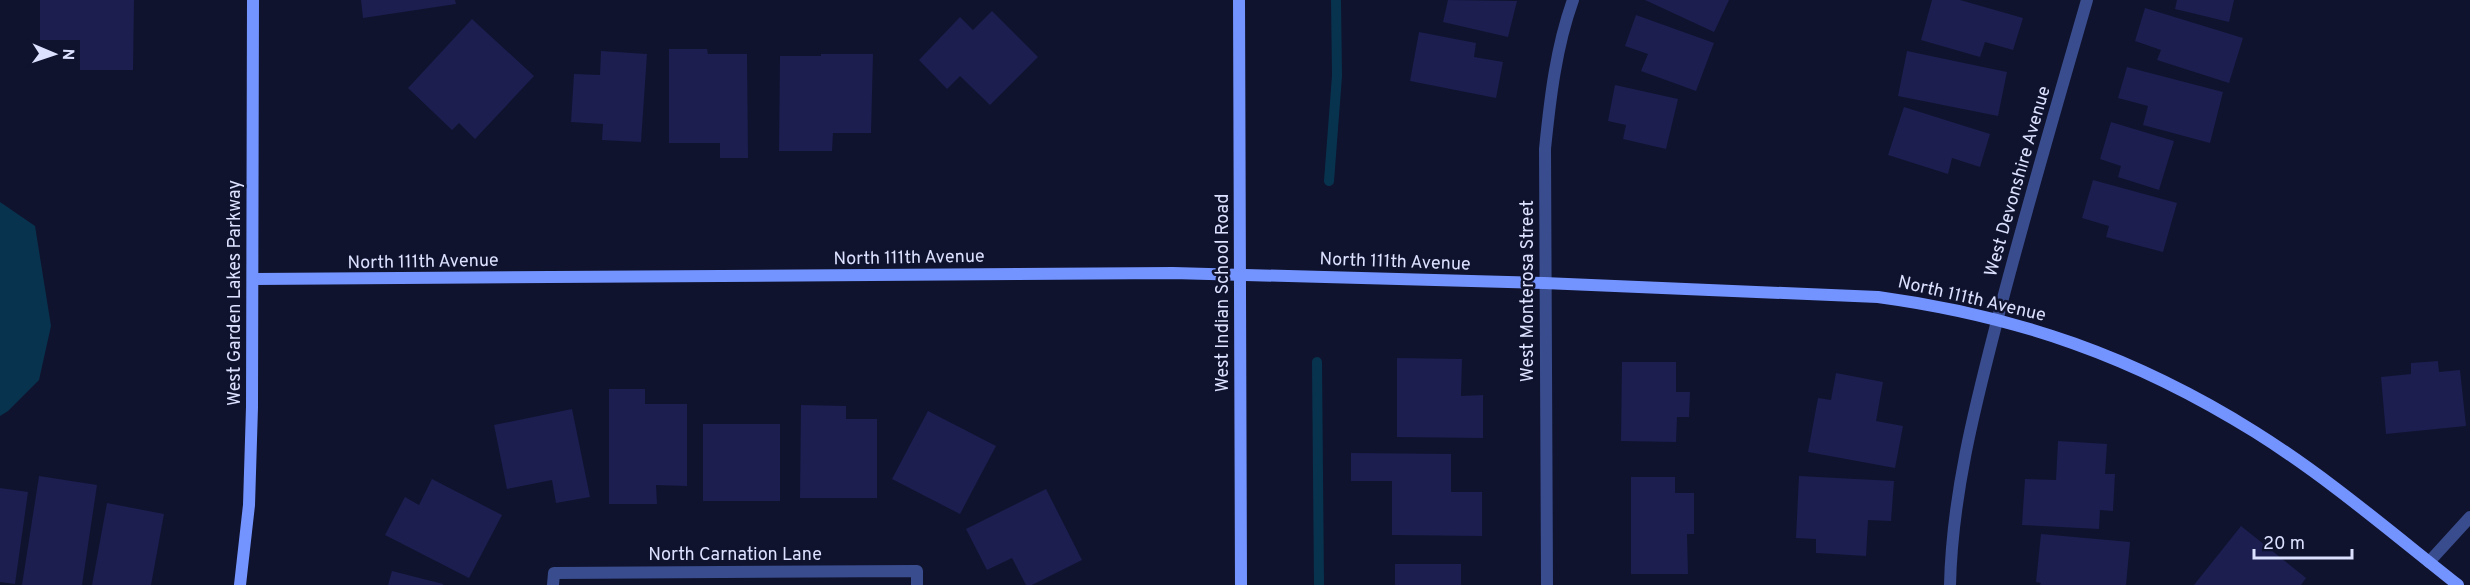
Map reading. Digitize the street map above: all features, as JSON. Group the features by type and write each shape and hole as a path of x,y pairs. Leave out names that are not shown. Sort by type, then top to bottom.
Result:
{"street":[{"name":"West Garden Lakes Parkway","path":"240,585 249,506 253,279 253,0"},
{"name":"West Indian School Road","path":"1239,0 1241,585"},
{"name":"West Monterosa Street","path":"1547,585 1545,149 1557,68 1574,0"},
{"name":"West Devonshire Avenue","path":"1950,585 1955,519 1965,459 1998,318 2087,0"},
{"name":"North 111th Avenue","path":"253,279 1011,274 1239,275 1878,297 1926,303 1998,318 2107,354 2151,374 2256,433 2458,585"},
{"path":"2429,562 2470,517"},
{"name":"North Carnation Lane","path":"554,579 916,571 917,585"}],"water":[{"path":"0,202 35,226 51,326 39,380 0,416"}],"building":[{"path":"40,0 134,0 133,70 80,70 80,40 40,40"},
{"path":"361,0 455,0 456,4 363,18"},
{"path":"1448,0 1517,1 1508,37 1443,22"},
{"path":"1645,0 1729,0 1714,32"},
{"path":"1932,0 1960,0 2023,18 2013,50 1985,42 1980,57 1921,40"},
{"path":"2177,0 2234,0 2229,22 2175,9"},
{"path":"2145,8 2243,38 2229,83 2157,60 2161,50 2135,41"},
{"path":"992,11 1038,57 990,105 960,76 947,89 919,60 960,17 973,30"},
{"path":"1636,15 1714,43 1696,91 1641,71 1648,54 1625,46"},
{"path":"472,19 534,76 475,139 459,123 452,130 408,88"},
{"path":"1419,32 1476,43 1474,57 1503,62 1496,98 1410,81"},
{"path":"669,49 707,49 708,54 747,54 748,158 720,158 720,143 669,143"},
{"path":"601,51 647,54 641,142 602,140 603,124 571,122 574,74 600,75"},
{"path":"1907,51 2007,72 1998,116 1898,96"},
{"path":"821,54 873,54 871,133 833,133 832,151 779,151 780,56 821,56"},
{"path":"2127,67 2223,92 2210,143 2143,125 2148,106 2118,98"},
{"path":"1615,85 1678,99 1666,149 1623,139 1626,125 1608,121"},
{"path":"1904,107 1990,134 1980,167 1952,158 1948,174 1888,155"},
{"path":"2111,122 2174,141 2159,190 2118,177 2121,166 2100,159"},
{"path":"2093,180 2177,203 2163,252 2106,237 2109,226 2082,218"},
{"path":"1397,358 1462,359 1461,396 1483,395 1483,438 1397,437"},
{"path":"2438,361 2439,372 2460,370 2466,426 2386,434 2381,377 2411,374 2411,363"},
{"path":"1622,362 1676,362 1676,392 1690,392 1689,417 1677,417 1676,442 1621,441"},
{"path":"1836,373 1883,382 1876,421 1903,426 1895,468 1808,452 1818,398 1831,400"},
{"path":"609,389 645,389 645,404 687,404 687,486 656,485 657,504 609,504"},
{"path":"801,405 846,406 846,419 877,419 877,498 800,498"},
{"path":"572,409 590,497 556,503 552,480 507,489 494,425"},
{"path":"928,411 996,446 960,514 892,479"},
{"path":"703,424 780,424 780,501 703,501"},
{"path":"2058,441 2107,444 2105,474 2115,474 2113,511 2100,510 2099,529 2022,525 2025,479 2056,480"},
{"path":"1351,453 1451,454 1451,492 1482,492 1482,536 1392,535 1392,481 1351,481"},
{"path":"39,476 97,485 82,585 22,585"},
{"path":"1799,476 1894,481 1891,521 1868,520 1866,556 1816,553 1816,539 1796,538"},
{"path":"1631,477 1675,477 1675,493 1694,493 1694,534 1687,534 1688,574 1631,574"},
{"path":"432,479 502,515 469,578 385,535 405,497 419,505"},
{"path":"0,488 28,492 15,584 0,582"},
{"path":"1046,489 1082,560 1032,585 1026,585 1012,558 987,570 966,529"},
{"path":"107,503 164,514 151,585 92,585"},
{"path":"2241,526 2306,578 2301,585 2194,585"},
{"path":"2041,534 2130,542 2126,585 2040,585 2041,583 2036,582"},
{"path":"1395,564 1461,564 1461,585 1395,585"},
{"path":"392,571 443,584 443,585 388,585"}],"waterway":[{"path":"1329,181 1337,76 1336,0"},
{"path":"1317,362 1319,585"}]}
